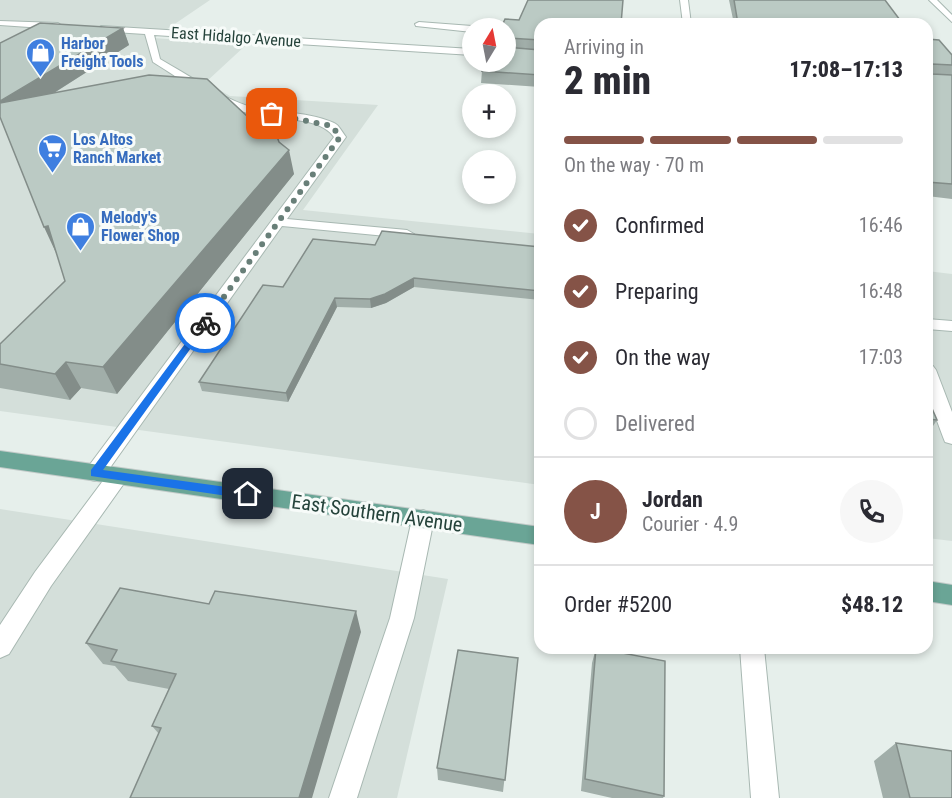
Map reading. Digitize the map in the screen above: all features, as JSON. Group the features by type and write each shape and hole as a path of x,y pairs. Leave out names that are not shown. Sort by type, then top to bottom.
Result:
{"main road":[{"name":"East Southern Avenue","path":"0,459 534,535"},
{"path":"933,592 952,595"}],"street":[{"path":"684,0 686,18"},
{"path":"933,0 952,20"},
{"path":"0,22 73,27"},
{"path":"419,24 462,28"},
{"path":"447,26 459,31 450,51"},
{"name":"East Hidalgo Avenue","path":"95,29 462,52"},
{"path":"95,473 340,137 332,126 293,116 250,111 208,91 156,60 149,32"},
{"path":"278,222 421,236"},
{"path":"933,324 952,326"},
{"path":"933,386 952,436"},
{"path":"0,646 43,579 118,476"},
{"path":"343,798 402,618 423,519"},
{"path":"753,654 765,798"}],"shaded area":[{"path":"0,0 210,0 154,38 246,45 206,82 230,96 378,105 303,210 534,233 534,484 0,411"},
{"path":"933,272 952,274 952,541 933,539"},
{"path":"0,509 448,579 397,798 0,798"}],"building":[{"path":"528,0 623,0 622,18 534,18 534,40 516,39 516,20 519,20"},
{"path":"734,0 885,0 898,18 737,18"},
{"path":"40,23 123,28 0,101 0,43"},
{"path":"933,40 939,40 952,55 952,65 933,64"},
{"path":"516,48 534,49 534,75 496,72 516,72"},
{"path":"933,74 952,75 952,184 933,182"},
{"path":"149,75 207,79 264,132 275,131 279,142 289,150 103,367 66,362 55,374 0,364 0,344 65,281 48,226 44,227 0,117 0,103"},
{"path":"382,231 534,246 534,290 414,278 385,294 370,299 335,298 286,393 199,382 263,285 283,287 313,239 375,245"},
{"path":"120,588 209,604 215,591 356,611 299,798 130,798 161,728 152,726 176,674 111,661 117,650 86,643"},
{"path":"458,650 518,658 505,780 437,768"},
{"path":"595,654 628,654 665,661 664,796 585,779"},
{"path":"896,743 952,751 952,798 910,798"}],"way so far":[{"path":"205,323 340,137 332,126 293,116 272,114"}],"place":[{"name":"Harbor Freight Tools","path":"40,78"},
{"name":"Los Altos Ranch Market","path":"52,174"},
{"name":"Melody's Flower Shop","path":"80,252"}],"route":[{"path":"205,323 95,473 248,494"}]}
